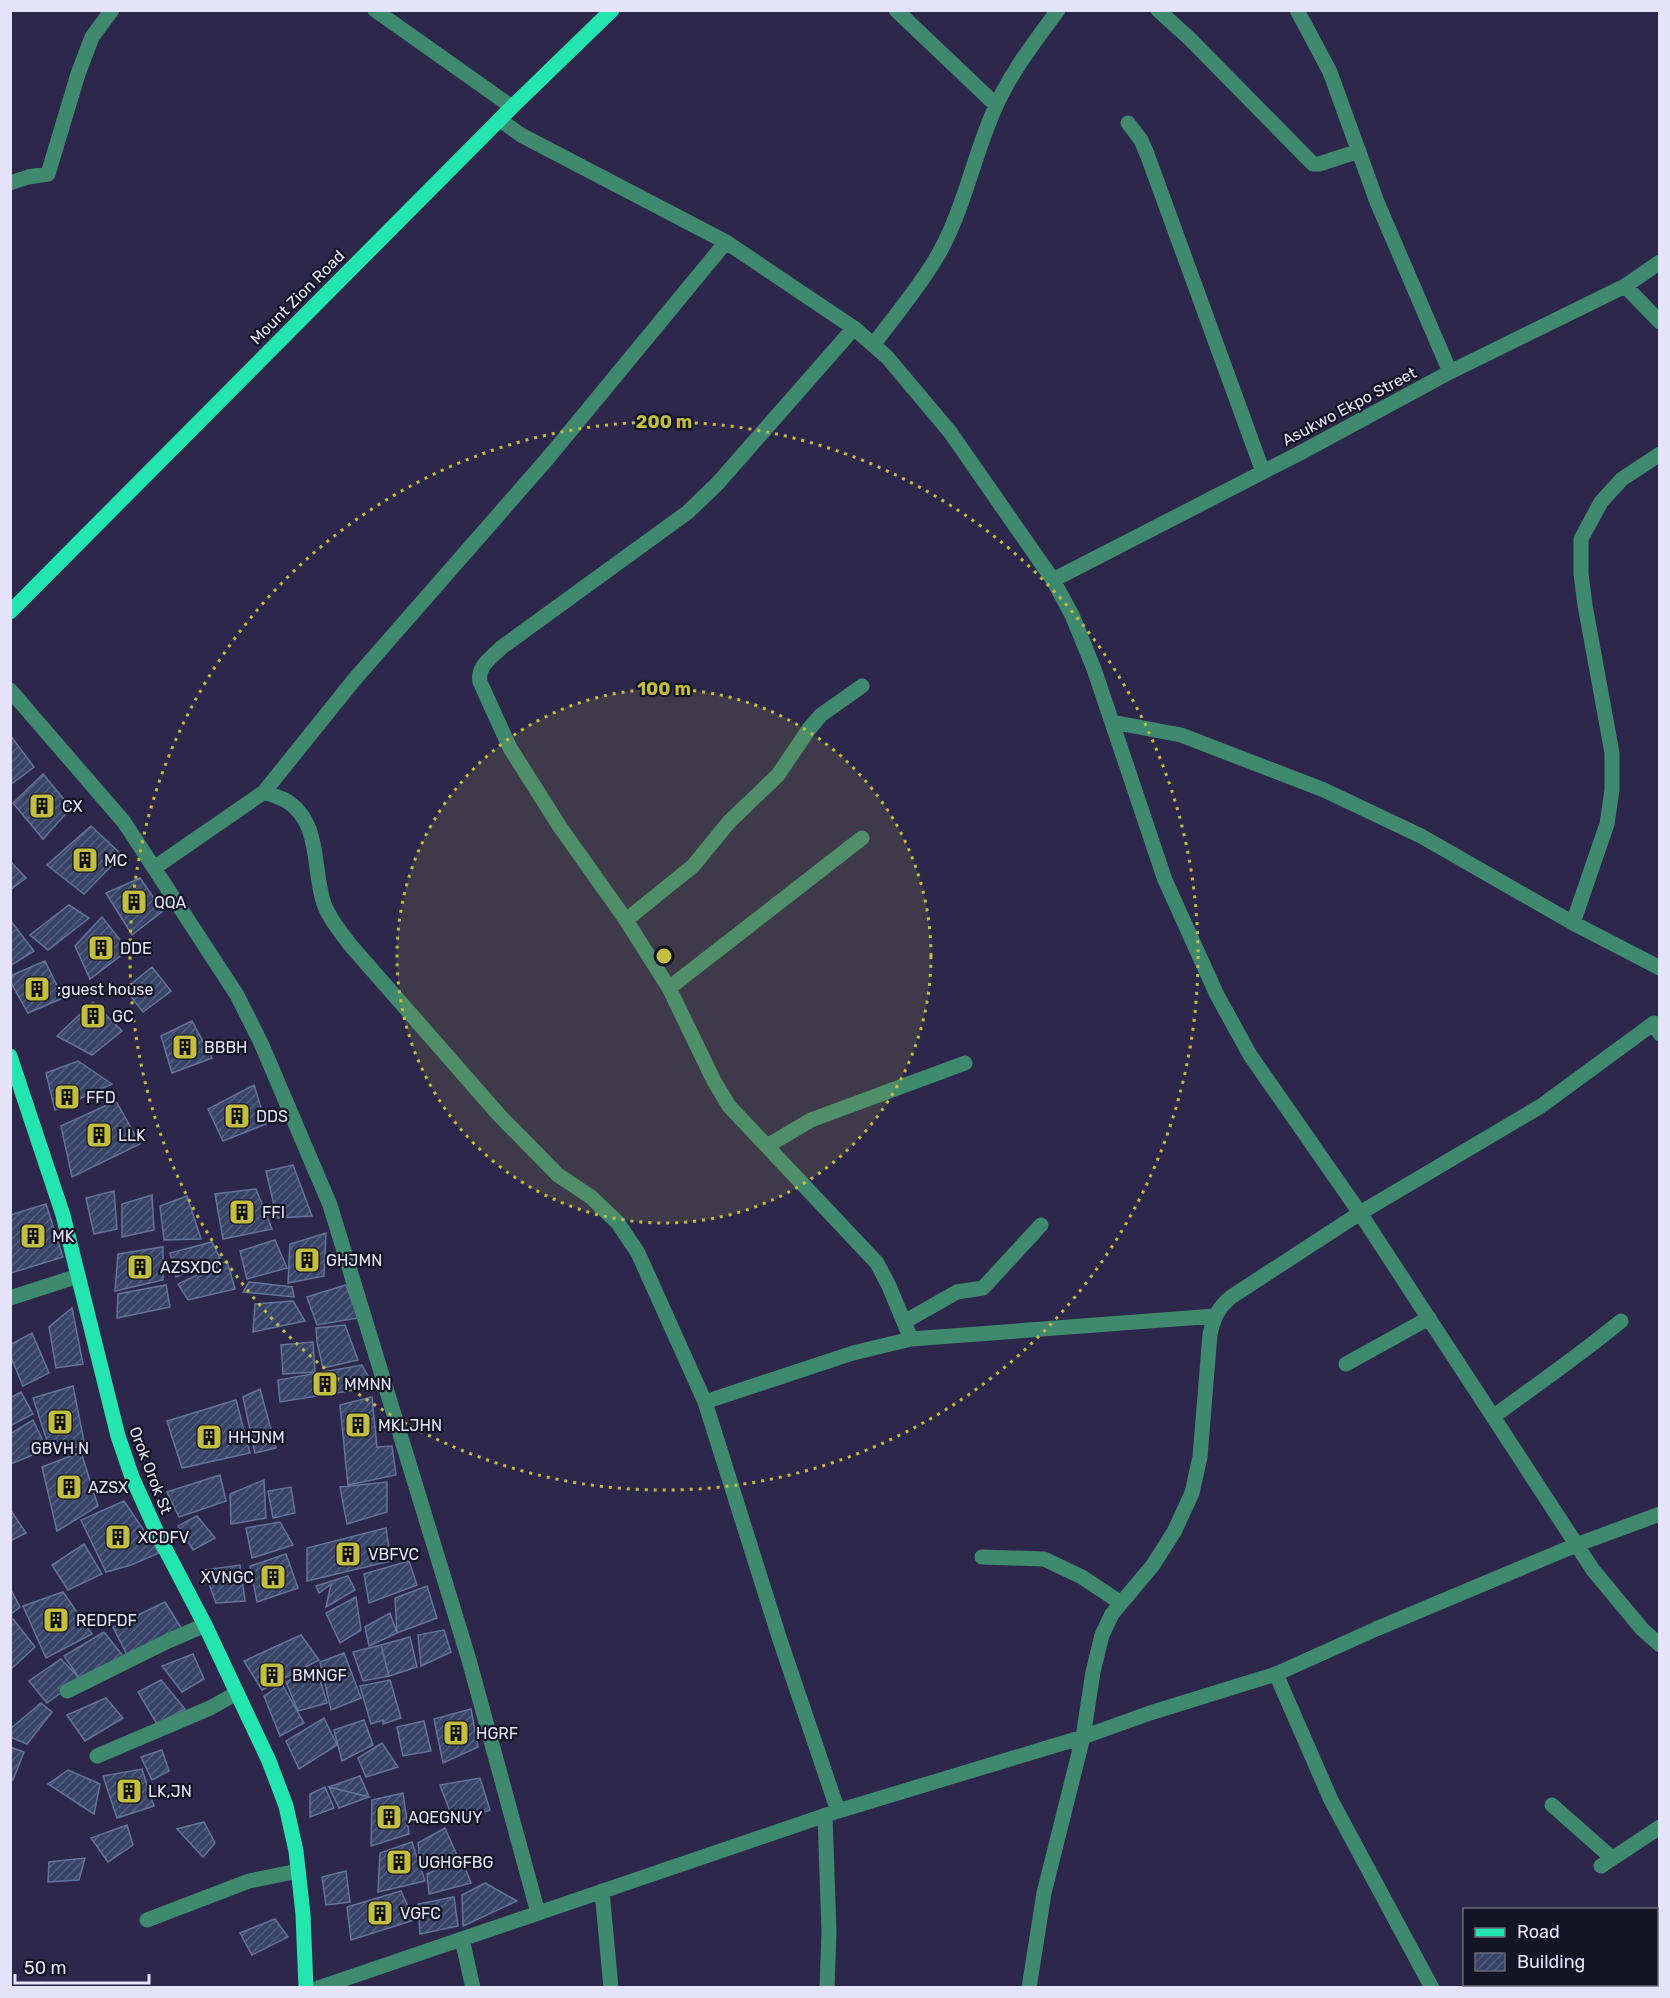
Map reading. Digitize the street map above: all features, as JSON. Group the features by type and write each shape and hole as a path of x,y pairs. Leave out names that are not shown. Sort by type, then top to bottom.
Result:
{"main road":[{"name":"Mount Zion Road","path":"10,612 512,107 612,10"},
{"name":"Orok Orok St","path":"10,1056 63,1215 118,1436 132,1477 269,1761 286,1806 296,1851 303,1914 306,1988"}],"street":[{"path":"10,183 48,174 78,74 92,37 112,10"},
{"path":"896,10 996,105"},
{"path":"873,345 936,259 952,226 996,105 1019,63 1058,10"},
{"path":"1158,10 1190,39 1313,164 1359,151"},
{"path":"1297,10 1330,72 1377,202 1450,372"},
{"path":"381,12 512,107"},
{"path":"500,120 521,135 726,242 854,328 894,364 950,432 1010,515 1053,580 1077,625 1165,880 1217,995 1250,1054 1360,1213 1576,1545 1642,1629 1659,1645"},
{"path":"1128,123 1141,140 1147,154 1263,472"},
{"path":"154,868 264,792 369,663 548,458 726,242"},
{"name":"Asukwo Ekpo Street","path":"1053,580 1450,372 1625,286 1659,262"},
{"path":"1625,286 1659,322"},
{"path":"854,328 718,483 687,512 502,647 482,667 479,674 480,682 510,748 560,827 626,920 669,988 714,1081 729,1106 877,1263 889,1286 910,1339"},
{"path":"1573,923 1607,824 1612,790 1612,753 1581,574 1581,539 1600,502 1622,479 1659,454"},
{"path":"626,920 693,866 729,822 778,775 809,729 821,716 862,686"},
{"path":"10,690 124,822 237,995 261,1043 330,1205 469,1660 538,1913"},
{"path":"1112,722 1181,735 1324,790 1421,836 1573,923 1659,968"},
{"path":"264,792 285,800 301,813 311,835 324,904 337,928 352,947 499,1115 558,1175 591,1197 629,1237 705,1402 780,1640 831,1813 827,1988"},
{"path":"669,988 862,838"},
{"path":"1029,1988 1044,1893 1083,1737 1093,1672 1102,1635 1112,1614 1153,1565 1174,1532 1192,1492 1200,1457 1210,1334 1220,1306 1360,1213 1541,1106 1654,1023 1659,1034"},
{"path":"767,1146 811,1120 965,1063"},
{"path":"904,1322 957,1292 983,1288 1041,1225"},
{"path":"10,1298 78,1276"},
{"path":"705,1402 853,1353 910,1339 1215,1316"},
{"path":"1346,1364 1429,1318"},
{"path":"1493,1417 1560,1367 1580,1356 1621,1321"},
{"path":"318,1988 831,1813 1083,1737 1150,1713 1276,1674 1376,1629 1576,1545 1659,1514"},
{"path":"982,1557 1044,1559 1082,1577 1120,1603"},
{"path":"67,1691 204,1625"},
{"path":"1276,1674 1331,1800 1432,1988"},
{"path":"97,1756 210,1708 237,1693"},
{"path":"1552,1805 1606,1862 1659,1827"},
{"path":"147,1920 249,1881 298,1871"},
{"path":"602,1891 611,1988"},
{"path":"462,1939 474,1988"}],"building":[{"name":"CX","path":"10,735 34,767 10,785"},
{"name":"CX","path":"43,774 71,808 43,839 13,803"},
{"name":"MC","path":"91,826 122,855 84,894 47,865"},
{"path":"10,861 26,878 10,890"},
{"name":"QQA","path":"140,878 163,911 132,935 106,893"},
{"path":"69,905 89,918 48,950 30,935"},
{"name":"DDE","path":"102,917 128,950 90,979 75,946"},
{"path":"10,920 34,951 10,966"},
{"name":";guest house","path":"45,961 63,998 28,1013 10,981 10,976"},
{"path":"152,967 171,991 143,1012 125,989"},
{"name":"GC","path":"93,1002 122,1031 92,1055 57,1036"},
{"name":"BBBH","path":"192,1021 212,1058 172,1073 161,1036"},
{"name":"FFD","path":"78,1061 112,1084 55,1110 46,1073"},
{"name":"DDS","path":"254,1085 266,1124 223,1141 208,1109"},
{"name":"LLK","path":"116,1101 140,1144 72,1177 61,1126"},
{"path":"293,1165 312,1216 277,1218 266,1171"},
{"name":"FFI","path":"256,1189 272,1229 223,1239 215,1194"},
{"path":"114,1191 117,1229 94,1234 86,1198"},
{"path":"152,1195 154,1230 122,1237 122,1204"},
{"path":"187,1196 201,1239 164,1240 160,1206"},
{"name":"MK","path":"46,1204 63,1257 11,1273 10,1215"},
{"name":"GHJMN","path":"326,1233 324,1276 288,1283 290,1244"},
{"path":"275,1240 287,1268 247,1279 240,1251"},
{"path":"212,1242 220,1258 176,1277 170,1253"},
{"name":"AZSXDC","path":"163,1247 163,1280 115,1291 118,1254"},
{"path":"227,1261 235,1289 188,1300 178,1284"},
{"path":"249,1282 292,1287 294,1297 243,1292"},
{"path":"166,1285 170,1307 117,1318 118,1294"},
{"path":"346,1285 358,1318 317,1325 307,1297"},
{"path":"293,1301 305,1321 253,1332 255,1304"},
{"path":"72,1308 83,1364 56,1368 49,1327"},
{"path":"345,1325 358,1360 323,1368 316,1328"},
{"path":"32,1333 49,1373 23,1386 10,1355 10,1345"},
{"path":"313,1342 315,1372 283,1374 281,1345"},
{"name":"MMNN","path":"362,1365 374,1387 280,1402 278,1380"},
{"name":"GBVH N","path":"73,1386 85,1446 50,1450 33,1398"},
{"path":"260,1389 276,1448 255,1453 243,1397"},
{"path":"21,1392 33,1414 10,1426 10,1398"},
{"name":"MKLJHN","path":"372,1397 377,1447 392,1446 396,1475 348,1485 340,1405"},
{"name":"HHJNM","path":"236,1400 250,1453 182,1468 167,1421"},
{"path":"33,1420 47,1449 11,1464 10,1434"},
{"name":"AZSX","path":"81,1452 98,1506 57,1531 42,1467"},
{"path":"220,1475 226,1501 179,1517 167,1492"},
{"path":"264,1480 266,1518 231,1524 230,1494"},
{"path":"387,1482 387,1512 347,1524 340,1487"},
{"path":"291,1487 295,1513 273,1518 268,1491"},
{"name":"XCDFV","path":"124,1501 159,1553 131,1565 106,1572 81,1520"},
{"path":"10,1509 26,1533 10,1541"},
{"path":"197,1516 215,1538 193,1550 178,1526"},
{"path":"280,1522 293,1545 252,1558 246,1528"},
{"name":"VBFVC","path":"386,1528 391,1561 307,1581 307,1548"},
{"path":"84,1544 102,1574 68,1590 52,1565"},
{"name":"XVNGC","path":"286,1554 298,1588 257,1602 250,1566"},
{"path":"409,1561 417,1585 369,1603 364,1574"},
{"path":"240,1565 245,1601 216,1603 204,1570"},
{"path":"348,1576 355,1590 326,1607 331,1584 319,1593 316,1586"},
{"path":"427,1586 437,1618 397,1633 395,1598"},
{"path":"10,1588 20,1607 10,1615"},
{"name":"REDFDF","path":"63,1592 92,1634 46,1658 23,1606"},
{"path":"356,1597 361,1630 340,1643 326,1613"},
{"path":"165,1602 183,1631 127,1655 113,1627"},
{"path":"390,1613 397,1633 369,1646 365,1627"},
{"path":"13,1619 35,1647 12,1668 10,1667 10,1621"},
{"path":"444,1630 451,1652 421,1666 418,1635"},
{"path":"104,1632 127,1661 80,1679 64,1656"},
{"name":"BMNGF","path":"301,1635 319,1660 262,1690 244,1661"},
{"path":"410,1637 417,1667 389,1676 381,1645"},
{"path":"381,1645 389,1676 363,1681 353,1652"},
{"path":"344,1653 361,1698 331,1710 320,1662"},
{"path":"193,1654 204,1679 182,1692 162,1666"},
{"path":"61,1659 80,1679 47,1703 29,1681"},
{"path":"316,1667 327,1703 298,1711 286,1682"},
{"path":"161,1680 185,1709 157,1724 138,1692"},
{"path":"390,1680 401,1718 383,1724 383,1720 371,1724 360,1686"},
{"path":"282,1684 304,1723 280,1736 264,1696"},
{"path":"106,1698 123,1718 85,1741 67,1715"},
{"path":"41,1703 52,1712 27,1744 10,1737 10,1729"},
{"name":"HGRF","path":"471,1709 478,1747 443,1763 434,1719"},
{"path":"324,1718 337,1745 299,1769 286,1741"},
{"path":"364,1720 373,1745 342,1761 334,1730"},
{"path":"424,1721 431,1751 403,1756 397,1727"},
{"path":"382,1743 398,1767 366,1777 358,1758"},
{"path":"10,1747 24,1752 13,1780 10,1779"},
{"path":"162,1750 169,1771 152,1780 141,1757"},
{"name":"LK,JN","path":"142,1769 154,1806 117,1818 103,1776"},
{"path":"68,1770 100,1784 94,1814 48,1784"},
{"path":"360,1776 369,1797 329,1787"},
{"path":"480,1778 490,1810 454,1822 440,1785"},
{"path":"325,1787 334,1808 310,1817 310,1794"},
{"path":"329,1787 369,1797 339,1808"},
{"name":"AQEGNUY","path":"403,1793 409,1834 371,1846 372,1800"},
{"path":"204,1822 215,1843 203,1857 177,1829"},
{"path":"127,1825 133,1845 108,1862 91,1838"},
{"path":"445,1828 457,1855 421,1870 418,1843"},
{"name":"UGHGFBG","path":"412,1842 425,1881 378,1892 380,1853"},
{"path":"85,1858 79,1880 48,1882 49,1862"},
{"path":"461,1858 471,1883 429,1894 427,1874"},
{"path":"346,1871 350,1902 326,1905 322,1877"},
{"path":"485,1883 517,1901 463,1926 462,1895"},
{"name":"VGFC","path":"401,1891 414,1920 351,1940 347,1907"},
{"path":"454,1897 458,1926 420,1934 418,1904"},
{"path":"275,1919 288,1937 252,1955 240,1933"}],"place":[{"name":"CX","path":"42,806"},
{"name":"MC","path":"85,860"},
{"name":"QQA","path":"134,902"},
{"name":"DDE","path":"101,948"},
{"name":";guest house","path":"37,989"},
{"name":"GC","path":"93,1016"},
{"name":"BBBH","path":"185,1047"},
{"name":"FFD","path":"67,1097"},
{"name":"DDS","path":"237,1116"},
{"name":"LLK","path":"99,1135"},
{"name":"FFI","path":"242,1212"},
{"name":"MK","path":"33,1236"},
{"name":"GHJMN","path":"307,1260"},
{"name":"AZSXDC","path":"140,1267"},
{"name":"MMNN","path":"325,1384"},
{"name":"GBVH N","path":"60,1422"},
{"name":"MKLJHN","path":"358,1425"},
{"name":"HHJNM","path":"209,1437"},
{"name":"AZSX","path":"69,1487"},
{"name":"XCDFV","path":"118,1537"},
{"name":"VBFVC","path":"348,1554"},
{"name":"XVNGC","path":"273,1577"},
{"name":"REDFDF","path":"56,1620"},
{"name":"BMNGF","path":"272,1675"},
{"name":"HGRF","path":"456,1733"},
{"name":"LK,JN","path":"129,1791"},
{"name":"AQEGNUY","path":"389,1817"},
{"name":"UGHGFBG","path":"399,1862"},
{"name":"VGFC","path":"380,1913"}]}
